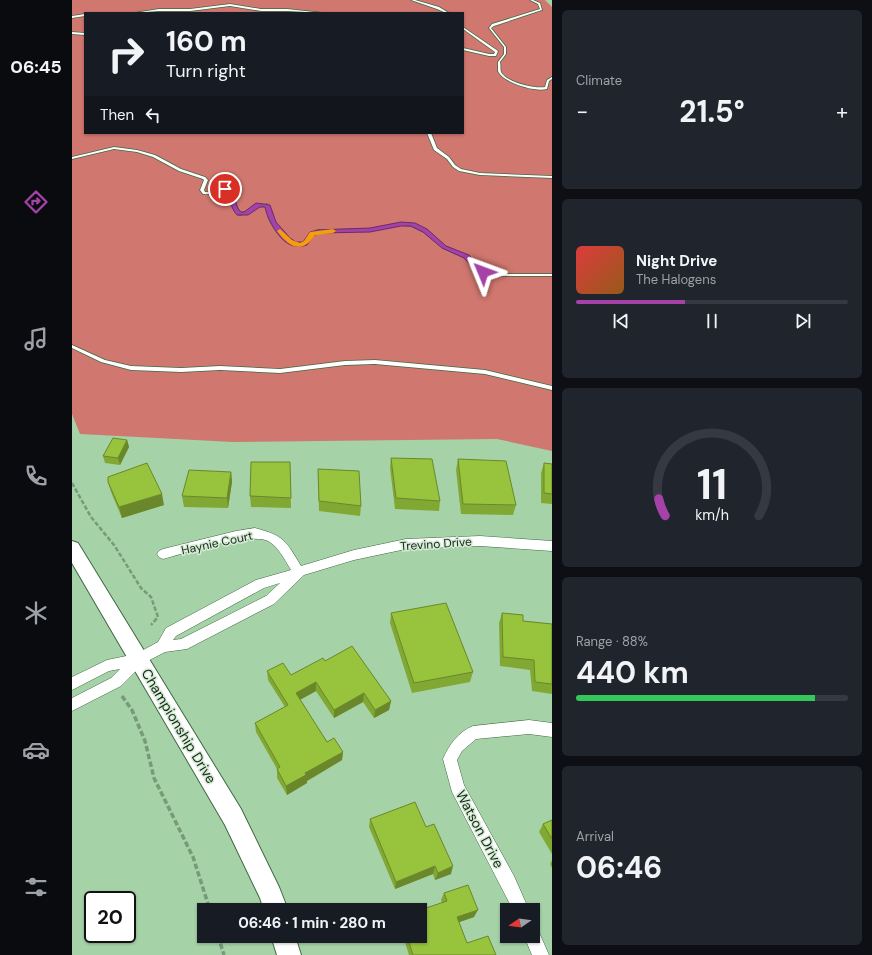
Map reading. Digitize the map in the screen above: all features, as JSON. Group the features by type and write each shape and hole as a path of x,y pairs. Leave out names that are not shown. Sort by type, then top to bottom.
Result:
{"street":[{"name":"Haynie Court","path":"163,554 236,536 256,534 271,536 282,545 299,573"},
{"name":"Trevino Drive","path":"163,646 171,632 260,584 354,555 406,544 480,541 552,546"},
{"name":"Championship Drive","path":"72,548 233,816 274,903"},
{"name":"Trevino Drive","path":"139,659 163,646 182,646 270,600 299,573"},
{"path":"72,684 107,666 139,659"},
{"path":"72,705 116,682 139,659"},
{"name":"Watson Drive","path":"518,903 457,787 450,759 457,746 473,733 529,727 552,730"},
{"path":"285,943 289,955"},
{"path":"535,943 541,955"}],"lane":[{"path":"412,0 446,12"},
{"path":"531,0 539,4 541,9 490,27 505,47 505,54 499,62 500,72 503,76 536,90 546,88 548,81 552,78"},
{"path":"143,12 159,10 190,10 230,5 261,10 311,12"},
{"path":"72,17 84,15"},
{"path":"464,29 497,52 495,55 489,55 464,49"},
{"path":"72,32 84,34"},
{"path":"489,55 499,62"},
{"path":"429,134 435,149 448,158 454,166 460,170 480,174 552,177"},
{"path":"72,158 116,148 149,154 180,170 204,178 206,180 202,191 204,193 212,193 224,189 228,190 231,194 235,209 240,214 246,213 256,205 266,205 273,223 287,239 295,244 305,243 313,233 318,232 370,230 408,224 420,228 444,247 467,257 478,270 483,272 500,275 552,275"},
{"path":"72,346 112,364 138,369 181,370 220,368 280,371 345,363 375,362 485,372 552,388"}],"path":[{"path":"72,483 91,517 114,545 141,588 151,597 158,618 151,625"},
{"path":"122,696 132,710 145,741 154,778 193,857 208,903"},
{"path":"220,943 224,955"}],"shaded area":[{"path":"72,0 545,0 552,7 552,451 497,439 233,442 80,434 72,414"}],"building":[{"path":"113,438 127,440 118,458 103,456"},
{"path":"391,458 432,459 440,501 396,498"},
{"path":"458,459 506,461 516,505 463,504"},
{"path":"251,462 290,462 291,498 250,496"},
{"path":"147,463 162,494 119,507 108,482 108,477"},
{"path":"544,463 552,464 552,494 544,493"},
{"path":"318,469 359,471 361,506 319,501"},
{"path":"189,470 231,472 227,498 182,496"},
{"path":"446,603 473,672 414,683 391,613"},
{"path":"502,613 523,615 523,621 552,624 552,684 535,682 534,660 503,657"},
{"path":"352,646 391,701 375,710 364,693 334,710 316,682 296,693 327,742 334,738 343,752 305,773 306,775 286,786 277,769 280,767 255,723 288,705 267,671 283,663 291,675 323,658 325,661"},
{"path":"415,802 426,827 434,824 453,866 438,873 435,866 396,882 370,819"},
{"path":"552,820 552,839 543,824"},
{"path":"468,885 478,910 457,917 467,943 488,936 496,955 413,955 409,943 427,943 427,908 447,901 444,893"}],"slow traffic":[{"path":"280,231 289,241 300,245 307,242 311,234 315,232 333,231"}],"route":[{"path":"225,189 229,190 235,209 239,214 242,215 246,213 258,204 265,204 268,206 273,223 289,241 295,244 300,245 305,243 308,241 311,234 318,232 370,230 401,224 412,224 425,231 447,249 467,257 478,270 483,272"}]}
